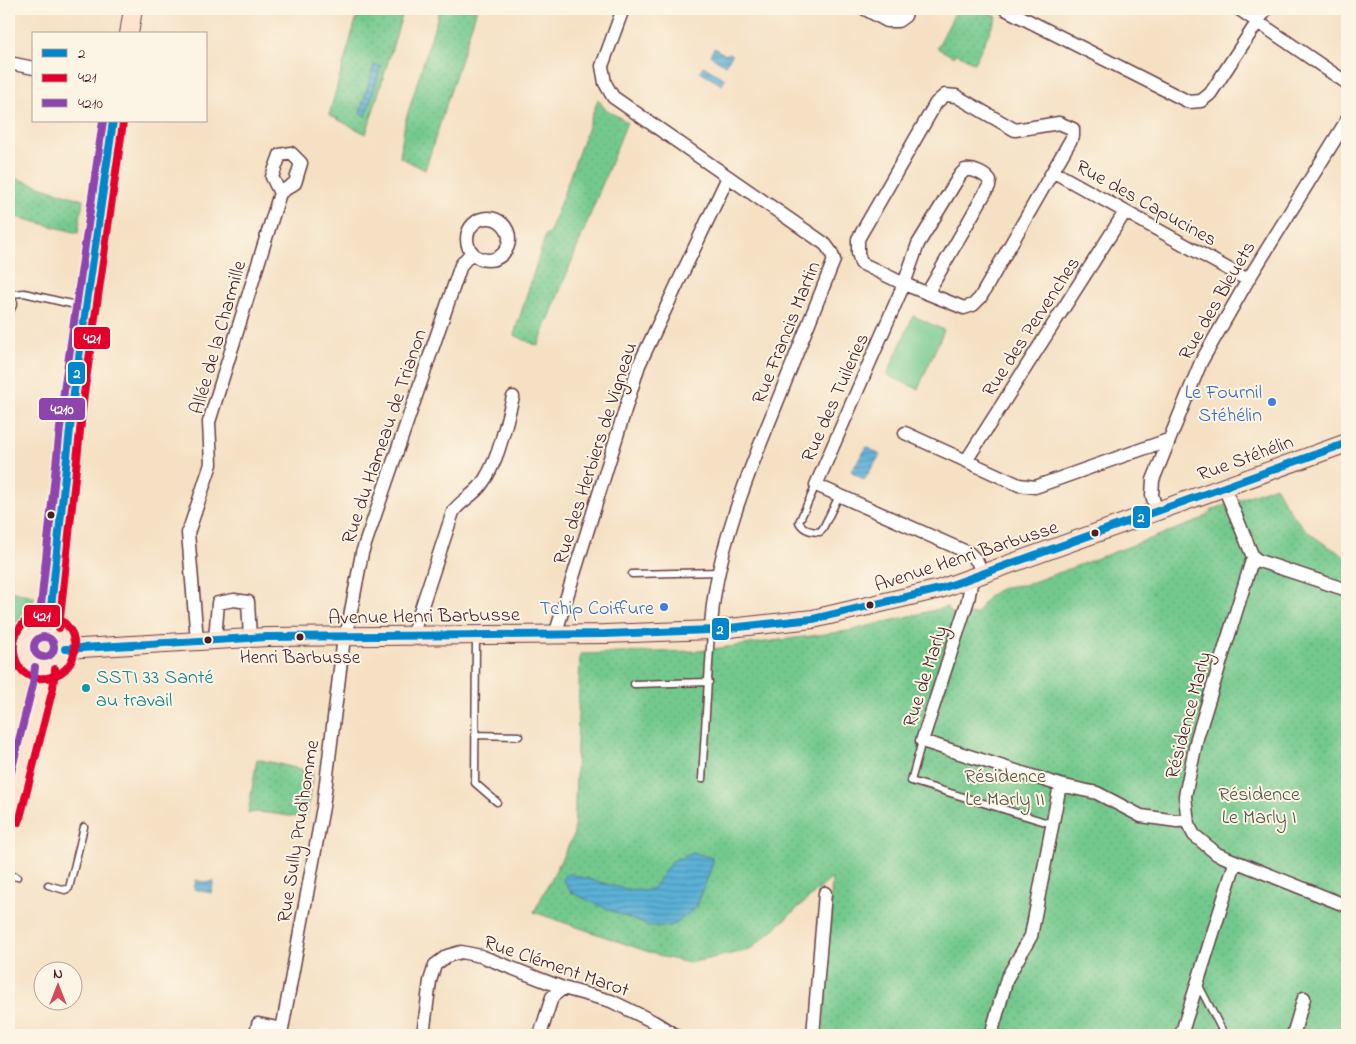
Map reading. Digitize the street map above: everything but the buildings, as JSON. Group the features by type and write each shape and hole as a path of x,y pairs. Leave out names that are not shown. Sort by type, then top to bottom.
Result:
{"street":[{"path":"129,32 134,9"},
{"name":"Rue Francis Martin","path":"623,9 602,66 605,83 613,97 825,244 832,252 834,260 742,492 720,572 711,630"},
{"path":"865,9 887,21 898,21 905,16 907,9"},
{"path":"1005,9 1189,102 1201,102 1210,94 1266,9"},
{"path":"1239,9 1347,82"},
{"path":"9,63 32,68"},
{"path":"944,95 956,96 1015,130 1058,123 1073,129 1073,136 1054,172 980,298 974,305 964,308 904,284 861,263 858,253 858,239 936,103 944,95"},
{"name":"Rue des Bleuets","path":"1157,513 1152,495 1153,480 1201,362 1248,280 1347,120"},
{"path":"49,626 53,604 59,524 85,307 113,122"},
{"name":"Rue des Tuileries","path":"928,292 989,186 990,181 987,177 971,169 965,170 960,175 918,244 904,284 816,485 969,553 977,561 977,577"},
{"name":"Rue des Capucines","path":"1054,172 1248,280"},
{"name":"Rue des Herbiers de Vigneau","path":"555,635 639,365 728,177"},
{"name":"Allée de la Charmille","path":"196,640 188,533 211,464 209,422 280,193"},
{"name":"Rue des Pervenches","path":"966,461 1125,212"},
{"name":"Rue du Hameau de Trianon","path":"344,637 348,627 362,553 461,265 472,252"},
{"path":"412,636 453,512 457,505 481,486 501,438 513,397"},
{"path":"905,434 1019,485 1034,487 1168,440"},
{"name":"Rue Stéhélin","path":"1157,513 1347,443"},
{"path":"1224,487 1253,556 1267,565 1347,590"},
{"name":"Avenue Henri Barbusse","path":"65,649 215,639 555,635 711,630 813,620 891,603 977,577 1157,513"},
{"name":"Résidence Marly","path":"1253,556 1197,738 1185,796 1187,820 1194,835 1205,847 1234,863 1347,906"},
{"name":"Rue de Marly","path":"977,577 922,741 1060,785 1097,793 1141,816 1177,821 1187,820"},
{"path":"215,639 218,603 234,600 248,602 250,638"},
{"path":"49,626 54,628 63,637 65,649 60,660 45,668 31,664 16,652 22,645 28,632 34,628 49,626"},
{"name":"Rue Sully Prud'homme","path":"256,1035 258,1024 282,1032 323,807 344,637"},
{"path":"9,820 43,686 45,668"},
{"path":"990,1035 1007,978 1031,936 1060,785"},
{"path":"1181,1035 1234,863"},
{"path":"813,1035 825,893"},
{"name":"Rue Clément Marot","path":"423,1035 430,981 435,965 447,956 461,952 481,956 563,988 611,1001 654,1022 675,1035"},
{"path":"540,1035 552,997 563,988"},
{"path":"1293,1035 1304,998"}],"lane":[{"path":"9,313 14,303 10,293 24,293 85,307"},
{"path":"816,485 799,522 801,526 813,532 820,532 838,496"},
{"path":"632,574 720,572"},
{"path":"702,779 711,630"},
{"path":"476,636 475,784 497,802"},
{"path":"634,684 709,682"},
{"path":"475,736 519,736"},
{"path":"922,741 911,781 1052,824"},
{"path":"48,885 65,890 69,888 84,827"},
{"path":"9,875 17,877"},
{"path":"1198,983 1223,1032 1222,1035"}],"green space":[{"path":"359,9 404,9 366,134 329,115"},
{"path":"440,9 477,9 425,170 400,157 405,122"},
{"path":"957,9 981,9 997,17 974,63 956,53 954,57 937,48"},
{"path":"598,99 604,108 627,122 538,346 514,335 546,234 549,234"},
{"path":"9,176 83,200 78,233 9,215"},
{"path":"913,316 944,330 918,389 887,375"},
{"path":"1275,486 1290,511 1313,536 1347,557 1347,1035 823,1035 832,878 750,950 689,963 663,957 534,912 574,835 580,654 698,651 848,631 947,607 953,615 977,614 990,595 1002,588 1025,585 1201,520 1212,510"},
{"path":"9,591 34,596 33,610 9,629"},
{"path":"257,759 313,772 306,818 259,812 248,813"}],"water":[{"path":"714,48 726,55 728,53 732,55 725,65 710,55"},
{"path":"374,65 381,66 366,116 360,113"},
{"path":"703,66 725,79 722,85 700,72"},
{"path":"867,447 880,455 864,480 851,471"},
{"path":"694,853 712,858 713,863 697,906 676,924 669,926 648,926 591,902 571,892 563,879 565,875 569,874 629,890 646,891 653,888 672,861"},
{"path":"196,880 206,883 214,881 211,893 194,889"}],"transit line":[{"name":"4210","path":"39,624 64,391 103,122"},
{"name":"2","path":"49,626 74,392 113,122"},
{"name":"421","path":"59,628 84,394 123,123"},
{"name":"2","path":"65,649 267,637 605,634 711,630 813,619 940,589 1347,443"},
{"name":"421","path":"44,678 32,677 23,671 17,662 14,651 15,639 19,629 27,621 38,616 52,616 62,621 70,630 74,641 74,653 70,664 61,673 47,678"},
{"name":"4210","path":"40,637 48,637 54,643 54,647 54,651 48,657 40,657 34,651 34,643 40,637"},
{"name":"4210","path":"9,780 33,684 35,667"},
{"name":"421","path":"19,822 53,688 55,669"}],"place":[{"name":"Le Fournil Stéhélin","path":"1272,402"},
{"name":"Tchip Coiffure","path":"664,607"},
{"name":"Henri Barbusse","path":"300,637"},
{"name":"SSTI 33 Santé au travail","path":"86,688"}],"park label":[{"name":"Résidence Le Marly II","path":"1005,786"},
{"name":"Résidence Le Marly I","path":"1259,804"}]}
